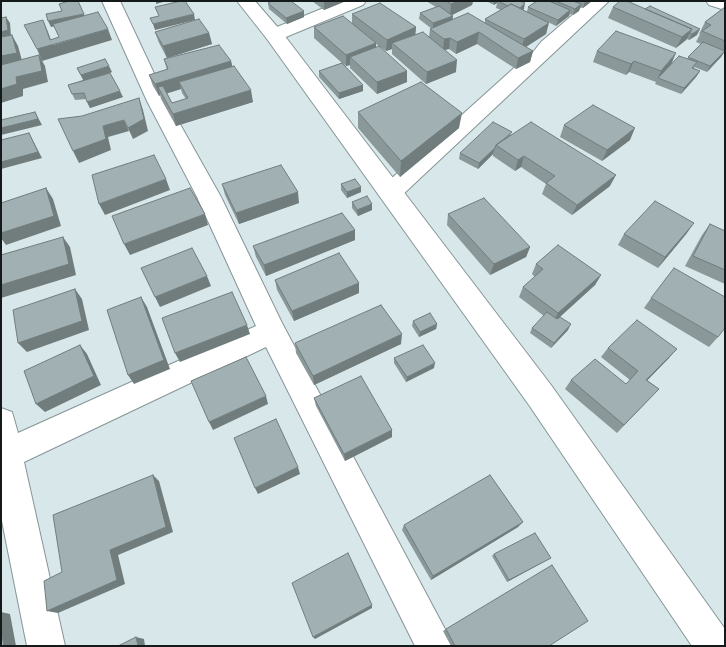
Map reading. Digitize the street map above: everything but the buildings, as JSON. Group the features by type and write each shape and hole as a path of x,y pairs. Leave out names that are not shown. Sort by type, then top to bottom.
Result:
{"street":[{"path":"111,1 157,101 209,197 272,331 435,646"},
{"path":"246,1 274,36 540,395 714,646"},
{"path":"274,36 356,1"},
{"path":"390,193 537,60 548,46 600,1"},
{"path":"715,1 725,5"},
{"path":"46,646 14,497 4,438 272,331"}]}
